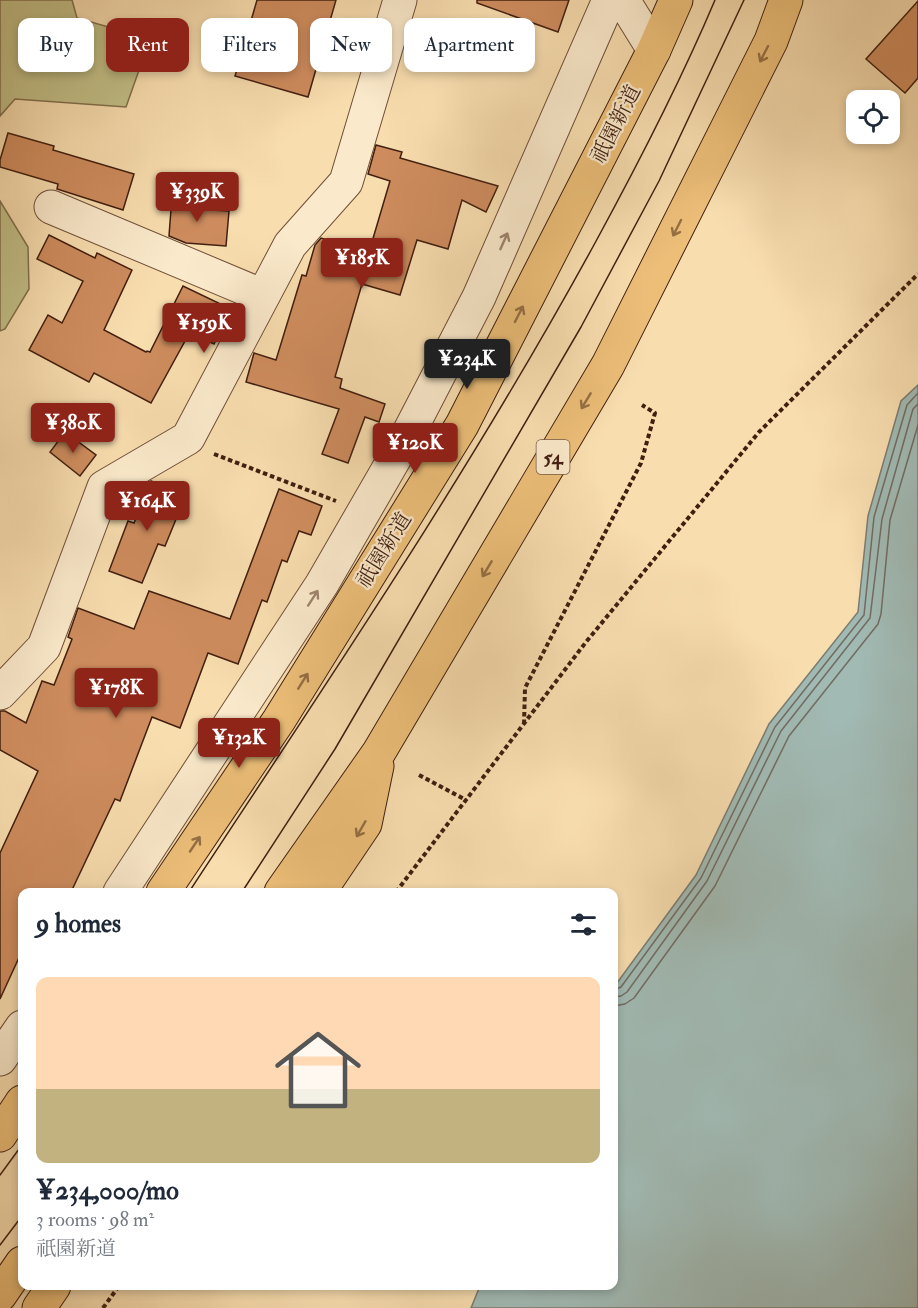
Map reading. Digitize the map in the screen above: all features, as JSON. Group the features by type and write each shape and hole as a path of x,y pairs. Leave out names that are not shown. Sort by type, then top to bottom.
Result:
{"highway":[{"name":"祇園新道","path":"166,888 279,720 462,425 654,50 676,0"},
{"name":"54","path":"284,888 379,752 608,365 771,41 786,0"},
{"name":"54","path":"322,888 365,824 379,752"},
{"path":"0,1135 18,1108"},
{"path":"0,1296 18,1269"},
{"path":"39,1308 51,1290"}],"street":[{"path":"0,693 44,647 104,487 188,438 290,245 346,182 400,0"},
{"path":"123,888 322,584 404,442 479,297 609,0"},
{"path":"623,0 654,50"},
{"path":"51,207 263,296"},
{"path":"432,388 462,425"},
{"path":"207,762 226,799"},
{"path":"0,1059 18,1033"}],"path":[{"path":"399,888 586,642 759,432 918,274"},
{"path":"524,724 525,688 641,463 655,414 642,405"},
{"path":"188,438 204,450 337,502"},
{"path":"419,775 466,800"},
{"path":"103,1308 116,1290"}],"shaded area":[{"path":"0,0 72,0 77,18 18,18 18,72 94,72 94,23 106,26 106,72 138,72 126,107 15,99 0,116"},
{"path":"0,201 28,247 29,289 5,329 0,331"}],"water":[{"path":"918,385 918,1308 471,1308 478,1290 618,1290 618,982 696,875 769,724 858,612 868,516 901,401"}],"building":[{"path":"257,0 336,0 331,18 310,18 310,72 315,72 308,97 235,76 236,72 298,72 298,18 252,18"},
{"path":"477,0 569,0 558,32 535,24 535,18 519,18 477,3"},
{"path":"918,1 918,78 905,93 866,59"},
{"path":"8,133 54,146 53,150 134,174 123,210 57,189 58,184 0,167"},
{"path":"376,145 402,152 400,158 498,186 486,212 462,200 448,249 417,240 400,295 362,284 335,377 342,379 340,388 385,404 379,422 365,417 348,463 322,454 339,409 246,382 254,353 276,360 302,275 306,276 315,245 321,238 369,252 390,181 368,174"},
{"path":"172,196 196,198 195,209 229,211 226,246 186,243 169,236"},
{"path":"49,235 95,258 97,253 132,270 104,330 150,352 183,286 231,309 214,344 190,332 151,403 94,373 89,382 29,350 48,315 62,323 83,281 37,259"},
{"path":"65,432 96,455 80,476 50,452"},
{"path":"151,481 186,495 165,546 158,544 142,583 109,571 128,521 134,523"},
{"path":"279,489 322,506 311,535 299,531 287,562 282,560 267,602 262,600 238,664 208,653 180,728 152,717 120,801 115,799 73,888 18,888 18,960 0,999 0,853 38,771 0,750 0,711 5,711 26,723 42,681 54,685 72,639 68,637 78,608 134,629 149,591 230,619"}],"tram line":[{"path":"192,888 399,572 500,409 627,183 673,93 715,0"},
{"path":"245,888 335,749 581,327 659,181 744,0"},
{"path":"0,1175 18,1150"},
{"path":"0,1245 18,1221"}]}
